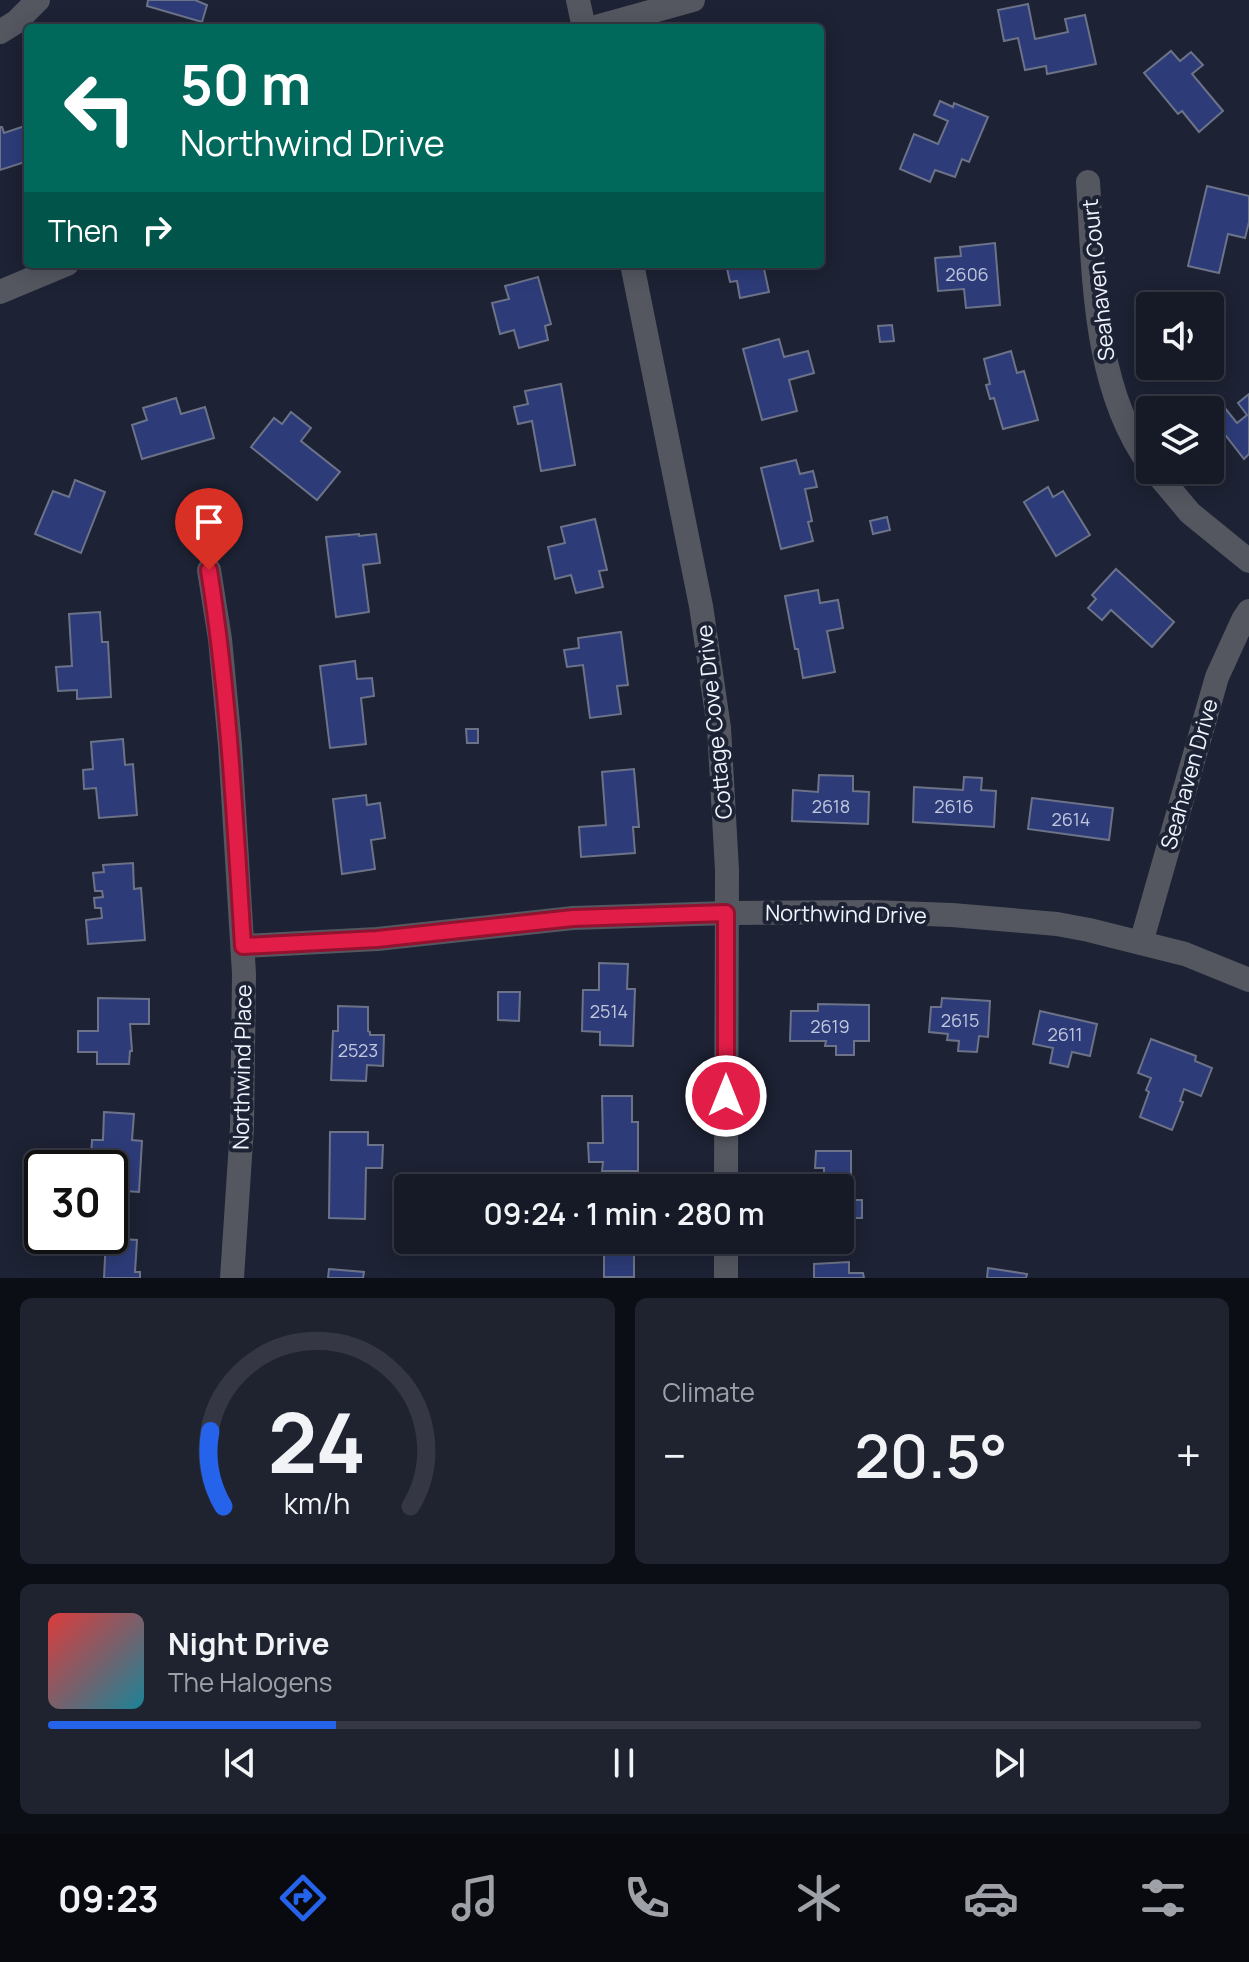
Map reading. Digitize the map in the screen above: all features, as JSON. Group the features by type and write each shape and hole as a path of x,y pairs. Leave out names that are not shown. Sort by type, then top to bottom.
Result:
{"street":[{"path":"0,32 16,22 38,0"},
{"path":"578,0 583,24"},
{"path":"606,24 693,0"},
{"name":"Seahaven Court","path":"1088,182 1105,361 1114,391 1136,440"},
{"path":"0,292 57,268"},
{"name":"Cottage Cove Drive","path":"633,268 713,676 724,794 727,870 726,1174"},
{"path":"1166,484 1190,513 1249,561"},
{"name":"Northwind Place","path":"209,570 220,639 230,745 243,946 242,1127 232,1278"},
{"name":"Seahaven Drive","path":"1141,943 1217,677 1249,611"},
{"name":"Northwind Drive","path":"243,946 377,939 573,918 872,912 1057,924 1185,954 1249,980"},
{"path":"726,1254 726,1278"}],"building":[{"path":"148,0 195,0 207,5 202,22 147,6"},
{"path":"1028,4 1035,39 1068,32 1065,19 1085,15 1096,64 1047,74 1046,66 1025,70 1018,38 1004,41 998,10"},
{"path":"1171,51 1180,61 1191,52 1203,65 1192,74 1223,111 1199,132 1182,111 1178,114 1144,73"},
{"path":"940,101 953,107 954,103 988,117 969,162 962,159 955,177 935,170 930,182 900,169 914,134 938,144 948,121 934,115"},
{"path":"24,126 24,162 0,170 0,127 4,133"},
{"path":"1207,186 1249,196 1249,222 1245,238 1228,234 1219,273 1188,266"},
{"path":"995,243 1000,305 966,308 964,289 938,291 935,258 961,256 960,247"},
{"path":"727,268 764,268 769,292 740,298 737,281 730,282"},
{"path":"538,277 551,324 545,326 548,340 519,348 514,330 500,334 492,303 509,299 505,286"},
{"path":"892,325 894,341 880,342 878,326"},
{"path":"779,339 784,357 808,351 814,373 789,380 797,411 762,420 743,349"},
{"path":"1011,351 1017,373 1024,371 1038,420 1003,429 994,398 990,399 986,385 990,384 984,359"},
{"path":"561,384 575,465 541,471 532,421 518,424 514,407 528,404 525,391"},
{"path":"1249,394 1249,454 1244,459 1226,436 1224,438 1224,407 1237,423 1247,415 1238,403"},
{"path":"176,398 181,414 205,407 214,438 142,459 132,425 147,420 143,408"},
{"path":"291,412 311,428 301,441 340,472 317,500 251,447 274,418 282,424"},
{"path":"796,460 800,474 813,471 817,487 805,489 813,541 781,549 761,468"},
{"path":"75,480 105,492 81,553 35,534 53,491 69,497"},
{"path":"1048,487 1053,497 1063,491 1090,535 1056,556 1024,502"},
{"path":"887,517 890,530 873,534 870,521"},
{"path":"595,519 607,570 599,571 603,587 576,593 571,575 555,579 548,547 565,543 561,527"},
{"path":"376,534 380,563 363,565 369,612 336,617 326,537"},
{"path":"1116,569 1174,622 1152,647 1111,610 1102,620 1088,608 1096,599 1092,595"},
{"path":"818,590 820,603 838,600 843,628 827,631 835,672 803,678 785,596"},
{"path":"100,612 102,642 108,642 111,697 77,699 77,690 58,691 56,667 72,666 69,614"},
{"path":"621,632 628,685 617,686 621,714 590,718 583,665 567,667 564,650 579,648 578,638"},
{"path":"355,661 357,679 372,678 374,696 361,698 366,744 330,748 320,666"},
{"path":"466,729 478,729 478,743 467,743"},
{"path":"123,739 125,765 133,764 137,815 99,818 96,788 84,789 83,770 93,769 91,742"},
{"path":"634,769 639,827 633,827 635,853 581,857 579,827 606,825 602,772"},
{"path":"819,775 853,776 853,791 869,792 868,824 792,821 793,790 818,792"},
{"path":"964,777 982,778 981,790 996,791 994,827 913,822 914,787 963,790"},
{"path":"366,795 367,805 380,803 385,838 371,840 375,869 342,874 333,799"},
{"path":"1032,798 1113,808 1109,840 1028,829"},
{"path":"133,863 134,889 141,888 145,940 88,944 86,920 102,918 101,908 95,908 94,898 103,897 102,891 95,891 93,873 104,872 103,865"},
{"path":"599,963 628,964 627,989 635,989 633,1046 600,1045 600,1032 582,1031 583,990 599,990"},
{"path":"498,992 520,992 519,1021 498,1020"},
{"path":"98,998 149,999 149,1024 130,1024 132,1051 129,1064 97,1064 97,1052 78,1052 78,1031 98,1031"},
{"path":"942,998 990,1001 988,1037 979,1036 977,1052 958,1051 959,1041 947,1040 948,1034 929,1032 931,1007 941,1007"},
{"path":"818,1004 869,1005 869,1041 854,1041 854,1055 836,1055 836,1046 825,1046 826,1041 790,1041 791,1011 818,1011"},
{"path":"338,1006 368,1007 370,1035 384,1035 383,1066 367,1065 366,1081 331,1080 333,1031 338,1031"},
{"path":"1040,1011 1097,1024 1090,1056 1072,1052 1068,1067 1050,1063 1053,1048 1033,1044"},
{"path":"1151,1039 1196,1056 1195,1061 1212,1068 1201,1096 1184,1089 1180,1101 1183,1102 1172,1130 1140,1117 1151,1078 1138,1073"},
{"path":"602,1096 632,1096 632,1122 638,1122 638,1171 602,1171 603,1162 589,1162 588,1143 603,1143"},
{"path":"104,1112 134,1114 132,1140 142,1141 139,1192 128,1191 128,1150 91,1150 92,1140 103,1140"},
{"path":"330,1132 368,1132 368,1145 383,1145 382,1168 366,1168 365,1219 329,1218"},
{"path":"816,1151 851,1151 851,1174 824,1174 824,1168 815,1168"},
{"path":"854,1200 862,1200 862,1218 854,1218"},
{"path":"128,1239 137,1240 135,1272 140,1272 140,1278 104,1278 105,1254 128,1254"},
{"path":"604,1254 634,1254 634,1277 604,1277"},
{"path":"849,1262 849,1273 863,1273 864,1278 814,1278 814,1264"},
{"path":"988,1268 1027,1274 1026,1278 987,1278"},
{"path":"329,1269 364,1272 363,1278 328,1278"}],"route":[{"path":"209,570 220,639 230,745 243,946 377,939 573,918 726,913 726,1096"}]}
